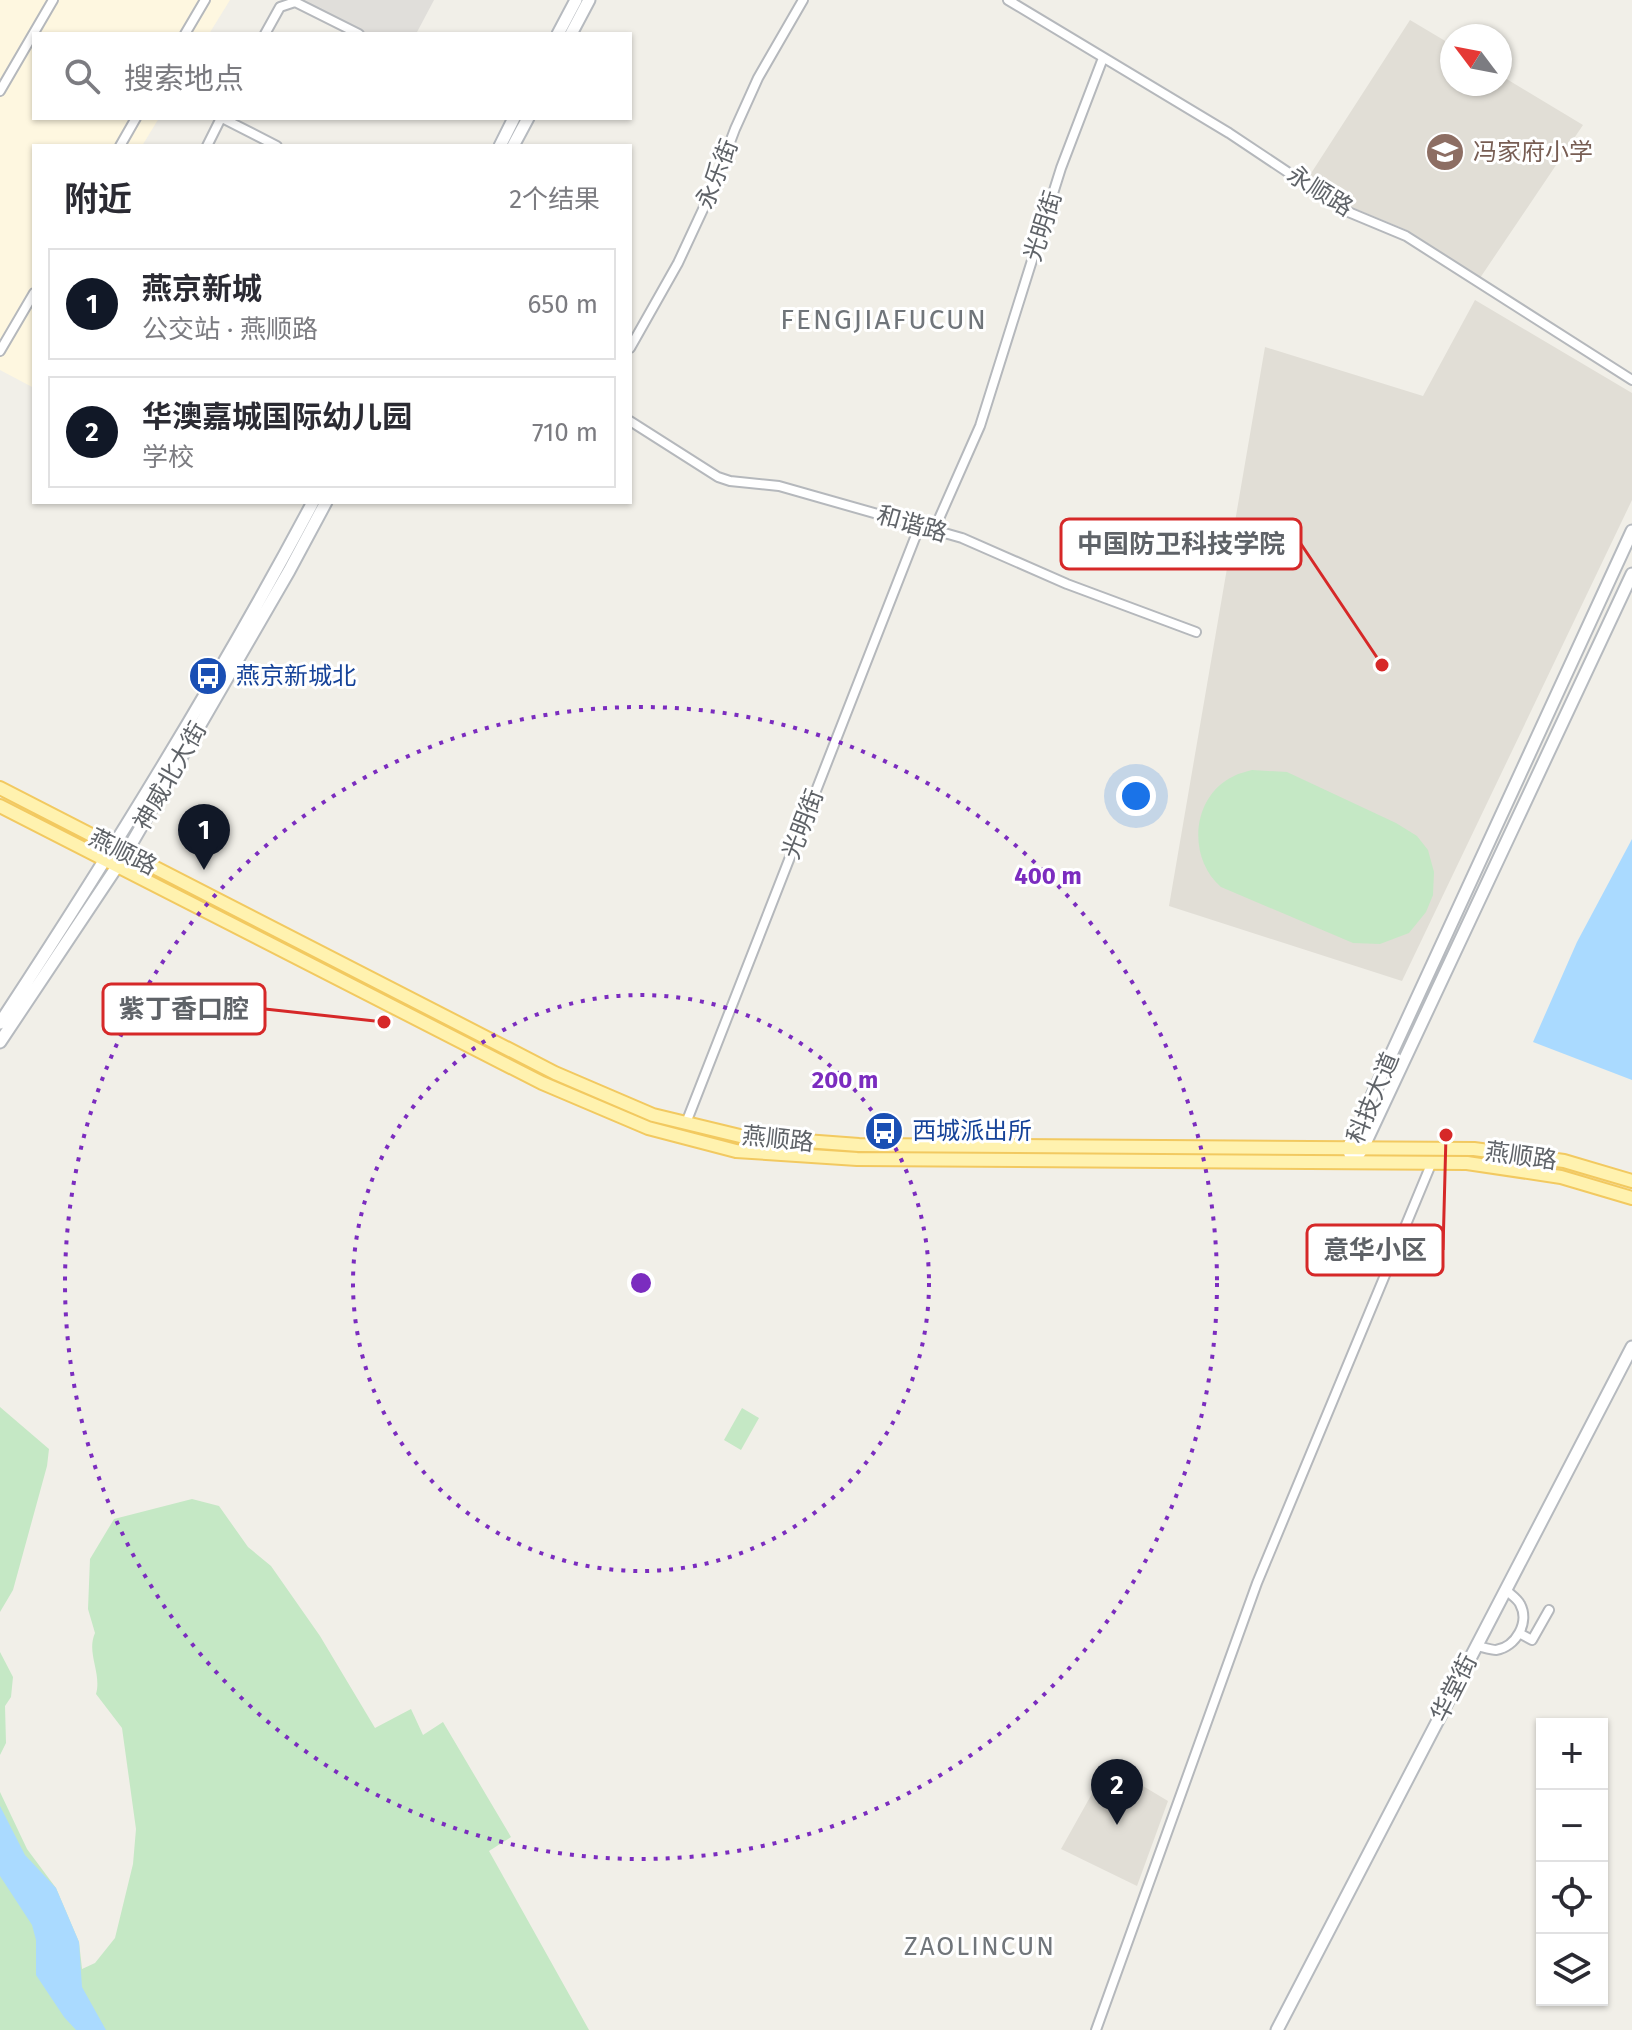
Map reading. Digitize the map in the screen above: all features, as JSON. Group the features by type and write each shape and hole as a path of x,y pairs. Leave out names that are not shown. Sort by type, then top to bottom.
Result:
{"main road":[{"name":"燕顺路","path":"0,788 555,1073 653,1115 686,1123 740,1136 859,1145 1442,1147 1517,1153 1564,1161 1632,1181"},
{"name":"燕顺路","path":"0,806 542,1083 648,1128 736,1151 857,1159 1467,1163 1561,1177 1632,1198"}],"street":[{"path":"34,32 53,0"},
{"path":"186,32 205,0"},
{"path":"559,32 576,0"},
{"path":"572,32 589,0"},
{"name":"永乐街","path":"632,344 678,263 758,78 803,0"},
{"name":"永顺路","path":"1008,0 1229,133 1346,211 1406,236 1632,380"},
{"path":"266,32 280,7 295,1 355,32"},
{"path":"0,91 32,36"},
{"name":"光明街","path":"934,530 980,426 1061,168 1103,58"},
{"path":"121,144 135,120"},
{"path":"208,144 221,120"},
{"path":"226,120 273,144"},
{"path":"501,144 513,120"},
{"path":"514,144 527,120"},
{"path":"0,351 32,296"},
{"name":"和谐路","path":"632,422 718,477 779,486 962,538 1067,584 1196,632"},
{"name":"神威北大街","path":"120,850 312,504"},
{"name":"神威北大街","path":"0,1042 282,584 325,504"},
{"name":"光明街","path":"686,1123 920,525"},
{"name":"科技大道","path":"1353,1162 1348,1148 1632,531"},
{"name":"科技大道","path":"1353,1162 1363,1148 1632,574"},
{"name":"神威北大街","path":"0,1023 111,864"},
{"path":"1096,2030 1257,1583 1432,1162"},
{"name":"华堂街","path":"1277,2030 1632,1347"},
{"path":"1477,1646 1496,1650 1514,1641 1519,1633 1524,1623 1520,1604 1506,1590"},
{"path":"1519,1633 1532,1640 1549,1610"}],"shaded area":[{"path":"0,0 230,0 210,32 32,32 32,120 158,120 143,144 32,144 32,387 0,370"},
{"path":"303,0 434,0 417,32 362,32"},
{"name":"冯家府小学","path":"1410,20 1440,38 1440,96 1512,96 1512,82 1583,125 1480,278 1409,231 1344,204 1308,178"},
{"path":"1475,300 1632,393 1632,500 1402,981 1169,906 1265,347 1423,396"},
{"path":"1108,1765 1168,1801 1137,1886 1061,1849"}],"green space":[{"path":"1252,770 1287,772 1417,836 1428,850 1434,872 1433,895 1426,912 1409,933 1380,944 1353,943 1221,887 1210,875 1203,860 1199,844 1202,812 1220,785"},
{"path":"0,1407 49,1449 13,1590 0,1612"},
{"path":"742,1408 759,1418 741,1450 724,1440"},
{"path":"192,1499 219,1506 248,1547 271,1566 320,1636 375,1728 411,1709 423,1735 443,1722 511,1837 489,1851 589,2030 0,2030 0,1792 27,1849 56,1888 79,1942 82,1969 95,1963 115,1938 133,1864 136,1829 122,1728 96,1694 92,1648 95,1633 88,1609 90,1559 114,1519"},
{"path":"0,1652 13,1677 11,1697 5,1706 6,1743 0,1755"}],"water":[{"path":"1632,839 1632,1080 1533,1042 1577,942"},
{"path":"0,1806 25,1855 56,1888 79,1942 82,1987 106,2030 76,2030 36,1975 36,1940 32,1925 0,1876"}],"place":[{"name":"冯家府小学","path":"1445,152"},
{"name":"中国防卫科技学院","path":"1382,665"},
{"name":"燕京新城北","path":"208,676"},
{"name":"燕京新城","path":"204,870"},
{"name":"紫丁香口腔","path":"384,1022"},
{"name":"西城派出所","path":"884,1131"},
{"name":"意华小区","path":"1446,1135"},
{"name":"华澳嘉城国际幼儿园","path":"1117,1825"}],"district":[{"name":"FENGJIAFUCUN","path":"884,319"},
{"name":"ZAOLINCUN","path":"980,1946"}]}
